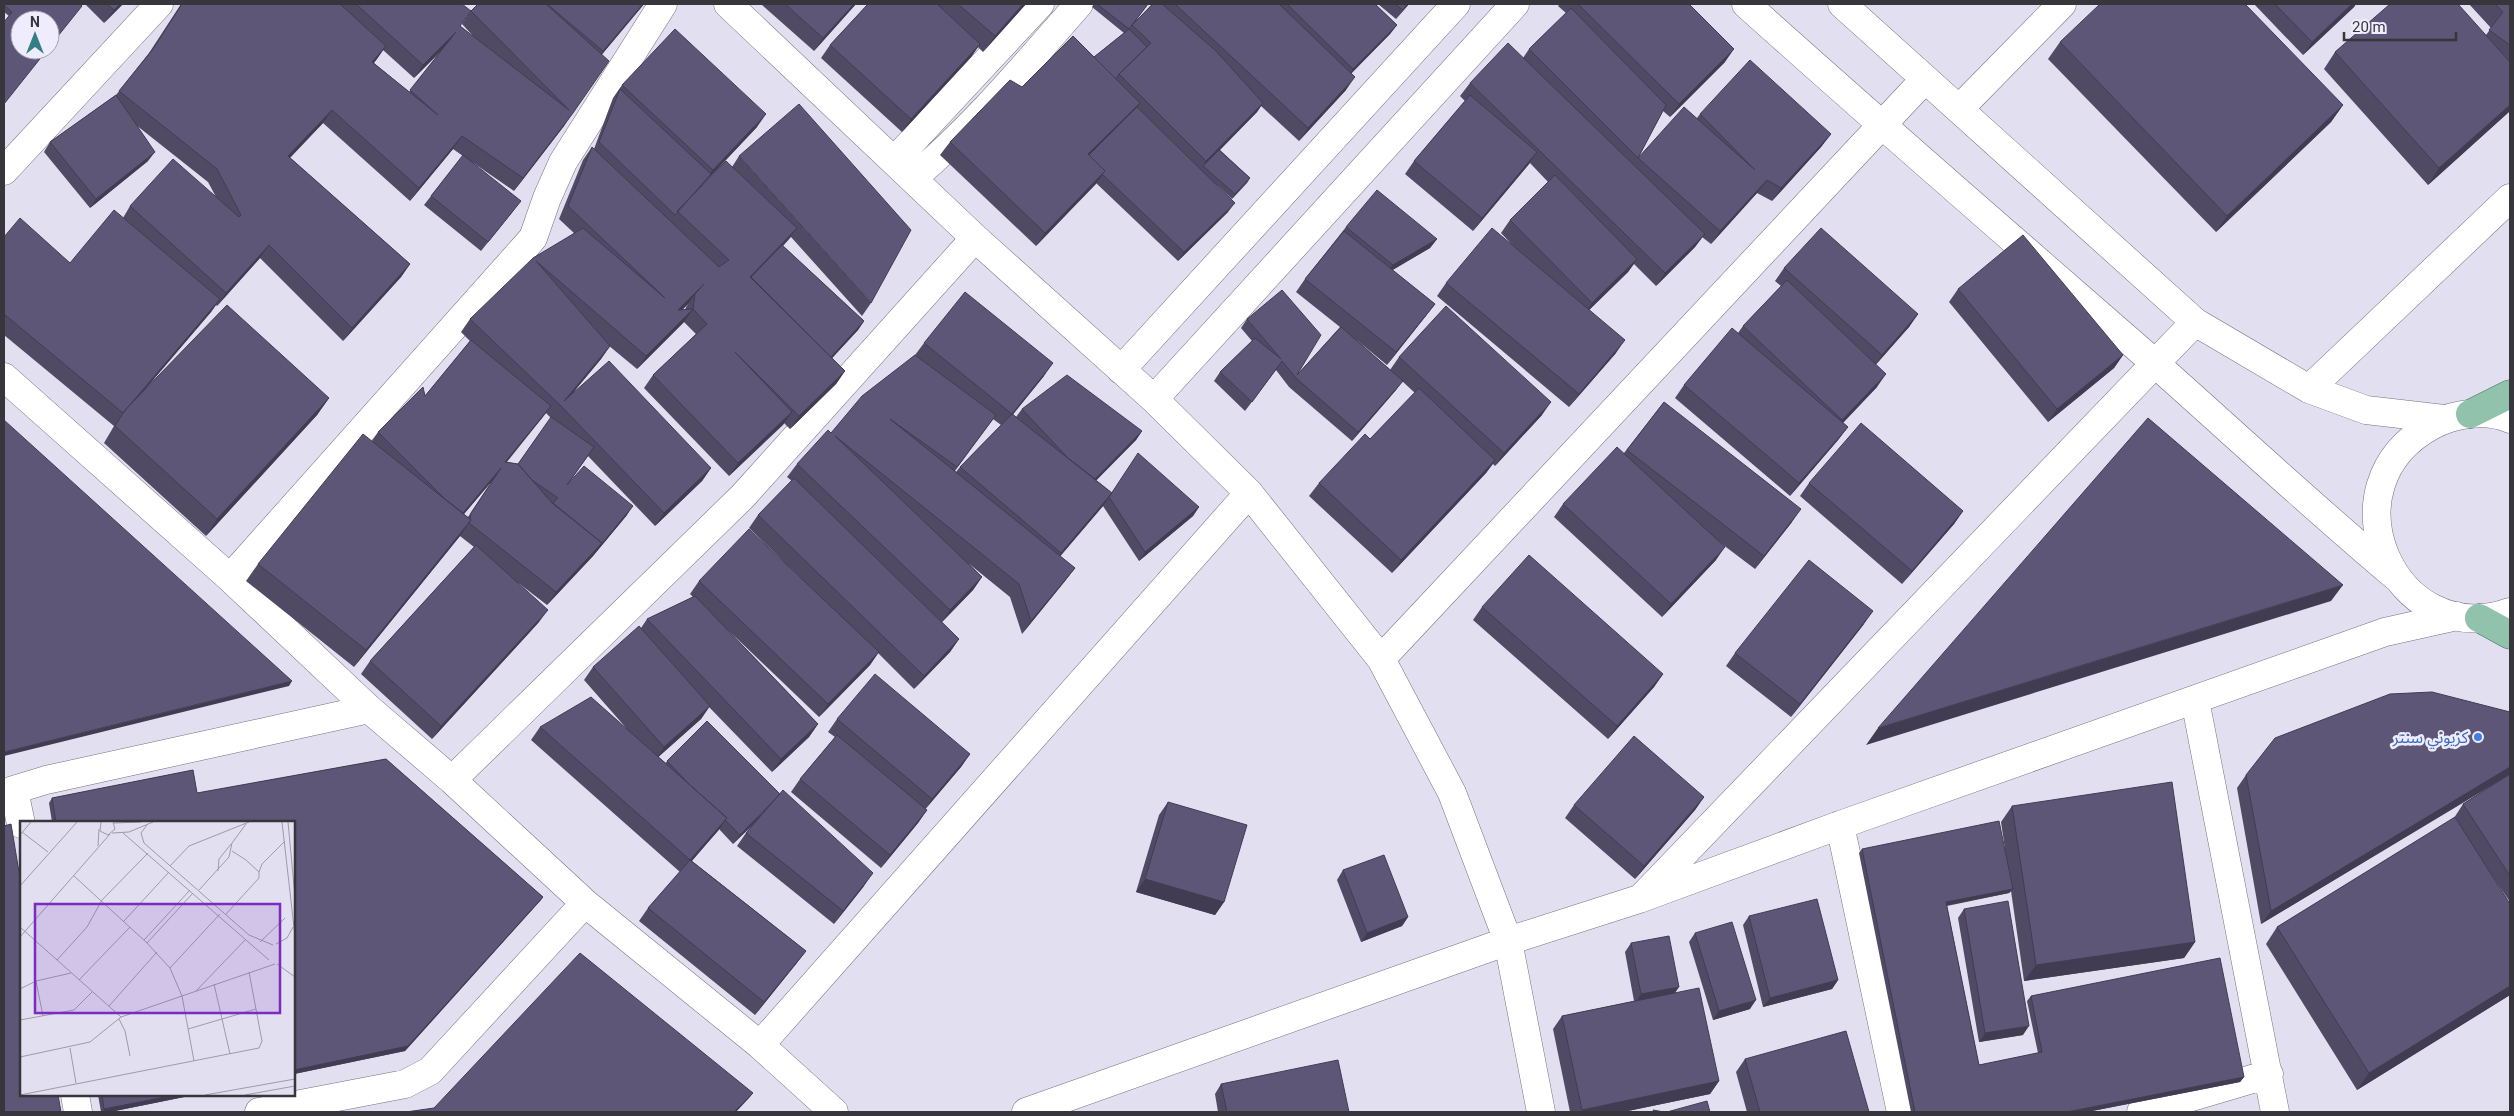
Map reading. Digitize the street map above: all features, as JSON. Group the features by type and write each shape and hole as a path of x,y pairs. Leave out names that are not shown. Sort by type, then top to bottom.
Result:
{"main road":[{"path":"2457,416 2509,412"},
{"path":"2468,617 2510,635"}],"street":[{"path":"4,171 159,4"},
{"path":"230,578 533,238 547,198 564,162 663,4"},
{"path":"728,4 975,238 1154,398 1249,493 1381,659 1452,793 1508,941 1541,1112"},
{"path":"904,170 1040,4"},
{"path":"904,170 940,155 1001,94 1079,4"},
{"path":"1121,370 1456,4"},
{"path":"1154,398 1515,4"},
{"path":"1746,4 1880,125 2156,365 2328,520 2395,576 2416,597 2429,605 2468,617"},
{"path":"1842,4 1960,108 2195,322 2309,389 2366,410 2457,416"},
{"path":"1960,108 2062,4"},
{"path":"1381,659 1925,79"},
{"path":"2309,389 2510,198"},
{"path":"452,780 744,496 975,238"},
{"path":"1639,900 2156,365 2195,322"},
{"path":"4,377 230,578 369,709 452,780 585,903 760,1046 834,1112"},
{"path":"2395,576 2381,548 2375,516 2380,485 2394,457 2416,434 2457,416"},
{"path":"760,1046 1249,493"},
{"path":"1026,1112 1508,941 1639,900 1840,825 2385,632 2468,617 2510,612"},
{"path":"2195,700 2275,1112"},
{"path":"20,821 9,792 46,780 369,709"},
{"path":"1840,825 1901,1112"},
{"path":"259,1112 405,1084 430,1071 585,903"},
{"path":"2141,1112 2269,1074"},
{"path":"74,1096 78,1112"}],"building":[{"path":"80,4 82,6 60,34 60,10 10,10 4,5"},
{"path":"107,4 120,4 114,10"},
{"path":"182,4 340,4 386,46 372,62 438,115 410,90 456,32 423,65 356,4 462,4 471,11 478,4 546,4 609,61 573,113 523,178 462,136 419,188 332,110 288,156 410,264 352,328 269,245 226,293 130,206 173,159 239,217 241,215 217,169 119,91 153,49","holes":["471,11 569,110 460,26"]},
{"path":"547,4 643,4 603,51"},
{"path":"785,4 854,4 823,38"},
{"path":"868,4 937,4 980,44 911,119 830,45"},
{"path":"958,4 1023,4 995,36"},
{"path":"1097,4 1148,4 1129,29"},
{"path":"1153,4 1162,4 1216,51 1263,103 1206,161 1119,74 1151,43 1132,25"},
{"path":"1175,4 1279,4 1355,77 1308,128"},
{"path":"1287,4 1375,4 1397,25 1353,69"},
{"path":"1395,4 1407,4 1403,10"},
{"path":"1578,4 1689,4 1734,49 1679,104"},
{"path":"2100,4 2245,4 2343,105 2227,216 2060,42"},
{"path":"2275,4 2352,4 2312,42"},
{"path":"2390,4 2458,4 2510,62 2510,105 2439,168 2335,52"},
{"path":"2495,4 2510,4 2510,45 2489,30 2503,12"},
{"path":"1571,8 1666,105 1638,158 1529,49"},
{"path":"10,14 10,60 39,60 4,104 4,22"},
{"path":"675,29 766,114 713,170 622,85"},
{"path":"1129,29 1147,47 1116,79 1094,57"},
{"path":"1073,36 1140,103 1088,154 1105,171 1045,233 950,142 1010,80 1022,87"},
{"path":"1508,43 1705,234 1665,273 1470,83"},
{"path":"1750,60 1831,134 1781,188 1767,180 1720,231 1638,158 1684,107 1755,170 1700,114"},
{"path":"620,89 711,174 675,215 599,142"},
{"path":"116,95 155,152 96,199 50,142"},
{"path":"1470,95 1537,152 1482,218 1414,161"},
{"path":"799,104 911,230 871,303 739,156"},
{"path":"1137,107 1235,203 1184,252 1102,174 1105,171 1089,155"},
{"path":"592,147 719,267 729,260 677,211 726,161 797,228 750,277 845,371 799,416 735,352 792,412 738,463 653,375 707,324 693,309 646,356 536,261 610,346 564,401 609,361 711,468 664,513 561,406 470,319 533,258 583,228 665,298 568,206","holes":["704,284 695,294 693,309 678,310"]},
{"path":"1219,150 1250,178 1235,194 1203,166"},
{"path":"463,155 521,201 488,242 431,196"},
{"path":"1555,175 1637,259 1592,303 1510,220"},
{"path":"1377,190 1437,239 1393,265 1346,227"},
{"path":"114,210 220,299 123,413 4,314 4,237 20,218 70,263"},
{"path":"1492,228 1625,340 1579,394 1446,283"},
{"path":"1821,228 1918,314 1882,355 1784,268"},
{"path":"1344,231 1435,304 1396,352 1305,279"},
{"path":"2023,235 2123,355 2057,409 1958,289"},
{"path":"782,245 864,321 831,357 751,277"},
{"path":"1787,280 1886,374 1842,420 1743,326"},
{"path":"1282,290 1321,335 1297,375 1341,327 1403,381 1358,432 1296,378 1282,361 1252,402 1220,372 1255,338 1281,359 1247,319"},
{"path":"965,292 1053,363 1012,414 924,343"},
{"path":"227,305 329,398 217,519 115,426 125,410"},
{"path":"1446,306 1551,402 1504,453 1399,357"},
{"path":"1732,328 1848,427 1799,483 1684,385"},
{"path":"471,340 551,406 505,462 518,464 552,503 602,543 556,592 469,523 471,513 501,468 463,513 445,499 378,432 423,387 425,396"},
{"path":"915,355 996,415 957,467 890,419 1075,568 1031,621 1019,584 835,436 982,577 950,610 797,464 828,430 831,433 862,396"},
{"path":"1067,375 1142,431 1095,479 1068,458 1022,409"},
{"path":"1419,388 1495,460 1401,560 1319,483 1365,434 1370,439"},
{"path":"1664,402 1801,509 1764,556 1627,450"},
{"path":"1012,414 1112,493 1061,553 960,467"},
{"path":"551,417 594,447 567,485 584,466 633,506 599,547 602,543 553,503 558,498 532,480 518,464"},
{"path":"2148,418 2343,585 1878,728"},
{"path":"4,420 292,681 4,752"},
{"path":"1861,423 1963,511 1912,571 1809,483"},
{"path":"363,434 471,520 366,650 258,564"},
{"path":"1617,447 1725,547 1671,604 1563,504"},
{"path":"1138,453 1199,507 1145,552 1109,497"},
{"path":"794,478 959,639 924,676 758,515"},
{"path":"749,529 879,652 828,704 699,581"},
{"path":"476,545 548,610 441,726 370,661"},
{"path":"1529,555 1663,674 1617,726 1482,607"},
{"path":"1809,560 1873,611 1800,704 1735,653"},
{"path":"695,596 818,724 781,759 647,619"},
{"path":"639,626 710,706 664,747 593,667"},
{"path":"875,674 970,754 932,799 837,719"},
{"path":"2432,692 2510,712 2510,767 2271,911 2246,775 2275,738 2390,694"},
{"path":"591,697 727,818 690,860 540,727"},
{"path":"707,721 780,794 740,835 725,820 727,818 690,785 667,761"},
{"path":"837,735 927,810 890,855 800,779"},
{"path":"1634,736 1704,797 1644,866 1574,805"},
{"path":"386,759 543,897 408,1046 295,1070 295,821 56,821 52,798 193,770 197,793"},
{"path":"2510,774 2510,876 2463,804"},
{"path":"2172,782 2195,942 2036,965 2012,806"},
{"path":"783,790 873,873 843,911 746,833"},
{"path":"1168,802 1247,825 1224,902 1145,879"},
{"path":"2455,817 2510,904 2510,986 2369,1073 2277,927"},
{"path":"1999,821 2013,889 1946,902 1979,1065 2042,1052 2031,996 2220,958 2244,1077 2067,1112 1915,1112 1862,849"},
{"path":"11,824 20,878 20,1096 58,1096 61,1112 4,1112 4,826"},
{"path":"1384,855 1408,917 1367,933 1343,870"},
{"path":"690,860 806,951 764,1002 648,908"},
{"path":"1817,899 1838,980 1770,998 1749,916"},
{"path":"2008,901 2029,1026 1985,1033 1964,909"},
{"path":"1732,922 1756,1000 1719,1011 1695,933"},
{"path":"1669,936 1679,987 1641,994 1631,943"},
{"path":"580,953 753,1093 734,1112 406,1112 434,1108"},
{"path":"1699,988 1719,1081 1582,1110 1562,1016"},
{"path":"1846,1031 1869,1112 1760,1112 1745,1059"},
{"path":"1338,1060 1349,1112 1227,1112 1221,1084"},
{"path":"102,1096 170,1096 104,1109"},
{"path":"1707,1101 1710,1112 1667,1112"}],"place":[{"name":"كزيوني سنتر","path":"2478,737"}]}
